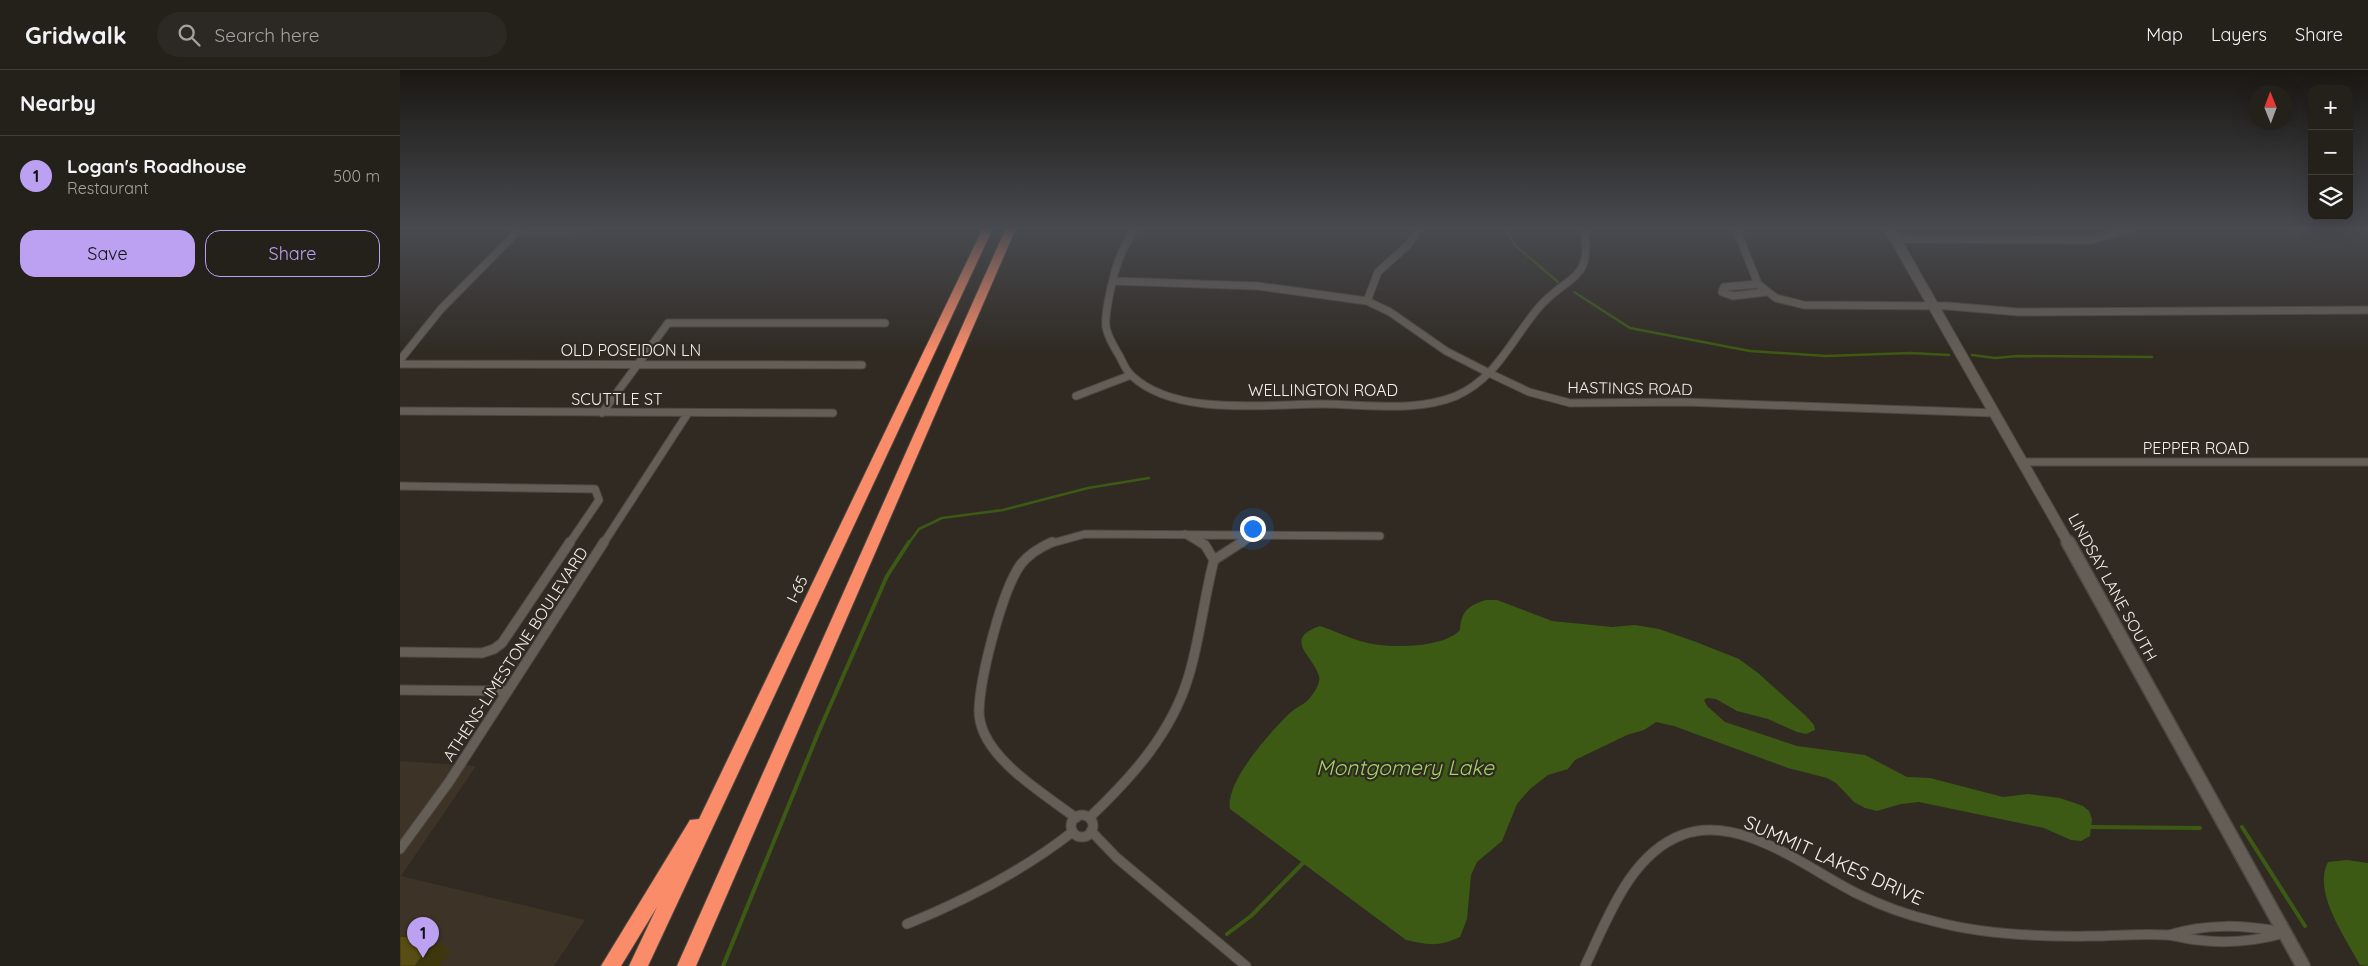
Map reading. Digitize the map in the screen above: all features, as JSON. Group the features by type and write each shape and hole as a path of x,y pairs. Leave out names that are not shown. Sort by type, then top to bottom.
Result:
{"highway":[{"name":"I-65","path":"638,966 968,270"},
{"path":"686,966 993,270"},
{"path":"610,966 732,766"},
{"path":"693,966 708,918"}],"street":[{"path":"400,360 424,328 480,270"},
{"name":"WELLINGTON ROAD","path":"1116,270 1104,322 1114,347 1131,375 1149,388 1174,398 1224,404 1383,405 1414,404 1454,396 1471,389 1505,357 1521,328 1543,303 1582,270"},
{"path":"1367,301 1372,283 1380,270"},
{"path":"1752,270 1758,284 1766,292 1785,301 1804,305 1977,307 2018,312 2368,310"},
{"name":"LINDSAY LANE SOUTH","path":"1912,270 2024,462 2303,966"},
{"name":"HASTINGS ROAD","path":"1113,281 1258,286 1367,301 1390,312 1446,351 1489,373 1549,399 1575,403 1685,402 1994,413"},
{"path":"1758,284 1724,287 1722,292 1732,296 1766,292"},
{"path":"602,412 668,323 885,323"},
{"name":"OLD POSEIDON LN","path":"400,364 862,365"},
{"path":"1076,396 1131,375"},
{"name":"SCUTTLE ST","path":"400,411 833,413"},
{"name":"ATHENS-LIMESTONE BOULEVARD","path":"400,849 449,782 651,473 688,413"},
{"name":"PEPPER ROAD","path":"2024,462 2368,462"},
{"path":"400,486 595,489 600,500 502,643 494,649 482,653 400,652"},
{"path":"1076,818 1004,758 988,741 983,731 978,709 990,654 1010,583 1021,564 1038,548 1061,538 1086,534 1380,536"},
{"path":"1184,534 1205,545 1214,560"},
{"path":"1090,817 1121,788 1152,749 1183,693 1198,638 1206,588 1214,560 1254,535"},
{"path":"400,690 508,691"},
{"path":"1084,815 1090,817 1094,825 1091,832 1081,838 1071,834 1070,827 1076,818 1084,815"},
{"name":"SUMMIT LAKES DRIVE","path":"1584,966 1641,863 1658,846 1682,835 1706,830 1740,835 1770,847 1859,894 1907,914 1956,928 2006,935 2168,935 2193,941 2241,943 2258,941 2284,933"},
{"path":"1091,832 1117,858 1246,966"},
{"path":"907,924 957,904 1000,883 1047,854 1071,834"},
{"name":"SUMMIT LAKES DRIVE","path":"2168,935 2187,928 2226,925 2249,925 2284,933"}],"shaded area":[{"path":"400,761 476,766 401,876 585,920 554,966 400,966"}],"water":[{"name":"Montgomery Lake","path":"1486,600 1497,600 1552,621 1612,627 1635,625 1659,629 1696,642 1739,659 1758,673 1806,716 1814,725 1815,730 1806,734 1797,732 1768,719 1737,711 1716,699 1707,698 1704,700 1707,706 1725,722 1797,746 1865,755 1907,777 1930,778 2003,797 2028,794 2060,798 2083,806 2089,811 2092,819 2090,836 2081,841 2071,840 2044,828 1919,802 1901,804 1877,811 1865,808 1854,802 1836,783 1827,778 1788,768 1674,726 1656,722 1644,730 1627,735 1575,760 1568,769 1548,775 1530,789 1517,804 1502,841 1477,862 1471,875 1467,919 1460,937 1439,944 1406,940 1230,809 1230,798 1234,785 1242,772 1271,732 1290,713 1308,700 1318,686 1319,676 1316,668 1301,642 1303,636 1309,631 1320,626 1370,644 1413,646 1427,644 1452,636 1460,630 1464,613 1475,604"},
{"path":"2347,860 2368,863 2368,966 2360,965 2347,942 2327,901 2324,887 2324,874 2328,862"}],"building":[{"path":"400,936 433,940 415,966 400,966"}],"waterway":[{"path":"1544,270 1558,282"},
{"path":"1574,292 1630,328 1750,351 1826,356 1911,353 1949,355"},
{"path":"1972,355 1995,358 2017,356 2152,357"},
{"path":"908,544 919,529 942,518 1003,510 1088,488 1149,478"},
{"path":"723,966 819,731 887,576 909,542"},
{"path":"2089,827 2200,828"},
{"path":"2242,827 2305,926"},
{"path":"1227,934 1251,916 1304,862"}],"place":[{"name":"Logan's Roadhouse","path":"423,958"}]}
